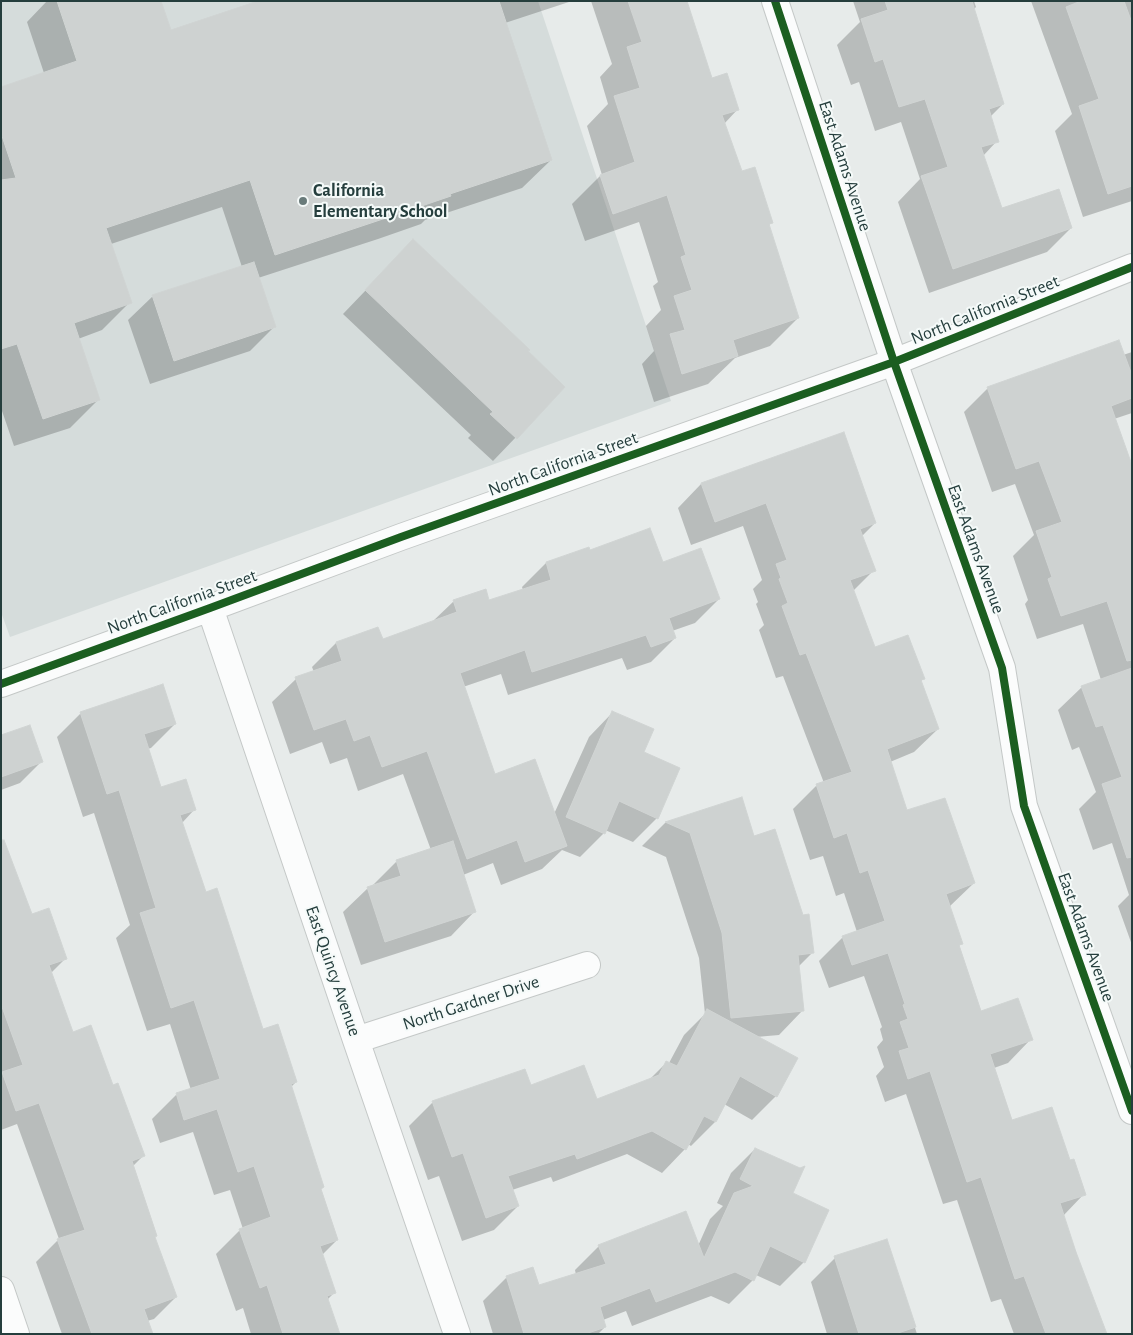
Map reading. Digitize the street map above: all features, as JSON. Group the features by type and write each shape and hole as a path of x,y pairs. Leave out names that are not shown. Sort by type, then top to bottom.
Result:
{"street":[{"name":"East Adams Avenue","path":"775,1 894,362 1002,668 1024,806 1132,1111"},
{"name":"North California Street","path":"1,684 401,537 894,362 1132,267"},
{"name":"East Quincy Avenue","path":"210,608 457,1334"},
{"name":"North Gardner Drive","path":"356,1040 587,965"},
{"path":"1,1290 16,1334"}],"shaded area":[{"name":"California Elementary School","path":"1,1 538,1 671,401 10,637 1,612"}],"building":[{"path":"57,1 161,1 171,30 258,1 499,1 552,160 275,255 250,180 106,228 132,303 74,323 100,400 43,419 17,344 1,349 1,180 16,178 1,133 1,87 77,61"},
{"path":"628,1 687,1 712,78 727,73 739,110 722,115 742,171 755,167 773,223 769,224 799,318 733,340 738,356 682,374 670,334 685,330 674,296 692,290 681,257 686,255 667,195 613,214 600,175 635,162 614,96 640,88 627,47 642,42"},
{"path":"885,1 972,1 1004,104 989,109 999,142 981,147 1002,208 1059,189 1072,228 953,269 921,176 948,167 925,99 899,107 883,59 875,62 861,19 888,10"},
{"path":"1081,1 1124,1 1132,23 1132,186 1108,194 1079,106 1099,99 1066,7"},
{"path":"413,239 530,350 528,351 565,387 517,439 490,414 493,412 365,290"},
{"path":"254,262 276,327 174,361 152,295"},
{"path":"1119,340 1132,375 1132,398 1111,406 1132,465 1132,660 1127,661 1107,601 1061,616 1048,579 1052,577 1036,531 1062,522 1039,461 1016,469 987,387"},
{"path":"844,432 876,523 860,529 876,571 850,580 875,647 908,635 925,679 921,680 939,729 887,749 907,810 945,798 975,883 946,894 963,944 959,945 981,1011 1018,998 1033,1040 990,1054 1012,1120 1052,1107 1070,1160 1074,1159 1086,1195 1060,1203 1107,1334 1046,1334 1024,1276 1015,1279 981,1177 967,1182 930,1071 908,1079 899,1051 909,1048 900,1022 908,1019 888,953 852,965 842,936 885,921 868,870 860,873 847,833 834,838 816,784 852,772 806,653 800,655 782,606 788,603 779,579 781,578 776,564 787,560 766,503 715,522 701,483"},
{"path":"650,528 663,562 701,548 720,599 669,618 676,638 651,647 646,635 532,672 525,650 460,673 495,774 535,759 567,846 525,862 517,840 467,859 427,751 382,767 370,735 354,741 346,719 314,730 295,677 342,661 336,642 378,627 383,639 457,612 453,600 486,589 489,600 551,580 546,562 589,547 590,550"},
{"path":"1132,668 1132,857 1127,858 1102,784 1122,777 1103,725 1096,727 1081,686"},
{"path":"163,684 176,724 144,734 161,787 186,779 196,810 180,815 206,892 217,888 263,1029 278,1024 297,1082 291,1084 324,1187 321,1189 338,1240 320,1246 336,1293 327,1296 340,1334 283,1334 267,1285 260,1288 239,1229 271,1217 254,1166 238,1172 217,1109 184,1120 176,1093 220,1079 194,1000 171,1008 140,913 156,908 119,790 107,794 80,712"},
{"path":"612,711 654,729 644,752 680,768 658,819 619,801 605,834 566,817"},
{"path":"30,725 43,762 1,777 1,735"},
{"path":"742,797 754,836 775,829 803,915 809,914 814,953 798,955 804,1011 731,1018 722,933 690,833 665,822"},
{"path":"4,840 32,914 49,908 67,959 49,965 73,1032 91,1025 113,1085 118,1083 145,1156 132,1161 157,1236 155,1237 177,1297 144,1309 153,1334 92,1334 57,1239 85,1230 39,1103 16,1111 2,1072 23,1065 1,1004 1,841"},
{"path":"453,841 476,912 385,942 367,887 401,876 396,860"},
{"path":"707,1009 798,1058 777,1097 740,1076 716,1122 704,1116 686,1150 652,1131 577,1159 575,1154 508,1176 519,1206 486,1218 463,1153 452,1157 432,1101 525,1069 531,1085 584,1065 597,1099 659,1075 666,1061 677,1066"},
{"path":"755,1148 800,1168 805,1166 793,1193 829,1210 805,1263 770,1246 754,1281 735,1272 656,1302 650,1288 600,1307 606,1327 585,1334 524,1334 506,1276 533,1267 539,1285 606,1264 598,1245 686,1211 704,1258 734,1193 753,1186 740,1179"},
{"path":"887,1239 916,1327 895,1334 859,1334 834,1256"}],"cycle path":[{"path":"775,1 894,362 1002,668 1024,806 1132,1111"},
{"path":"1,684 401,537 894,362 1132,267"}],"place":[{"name":"California Elementary School","path":"303,201"}]}
